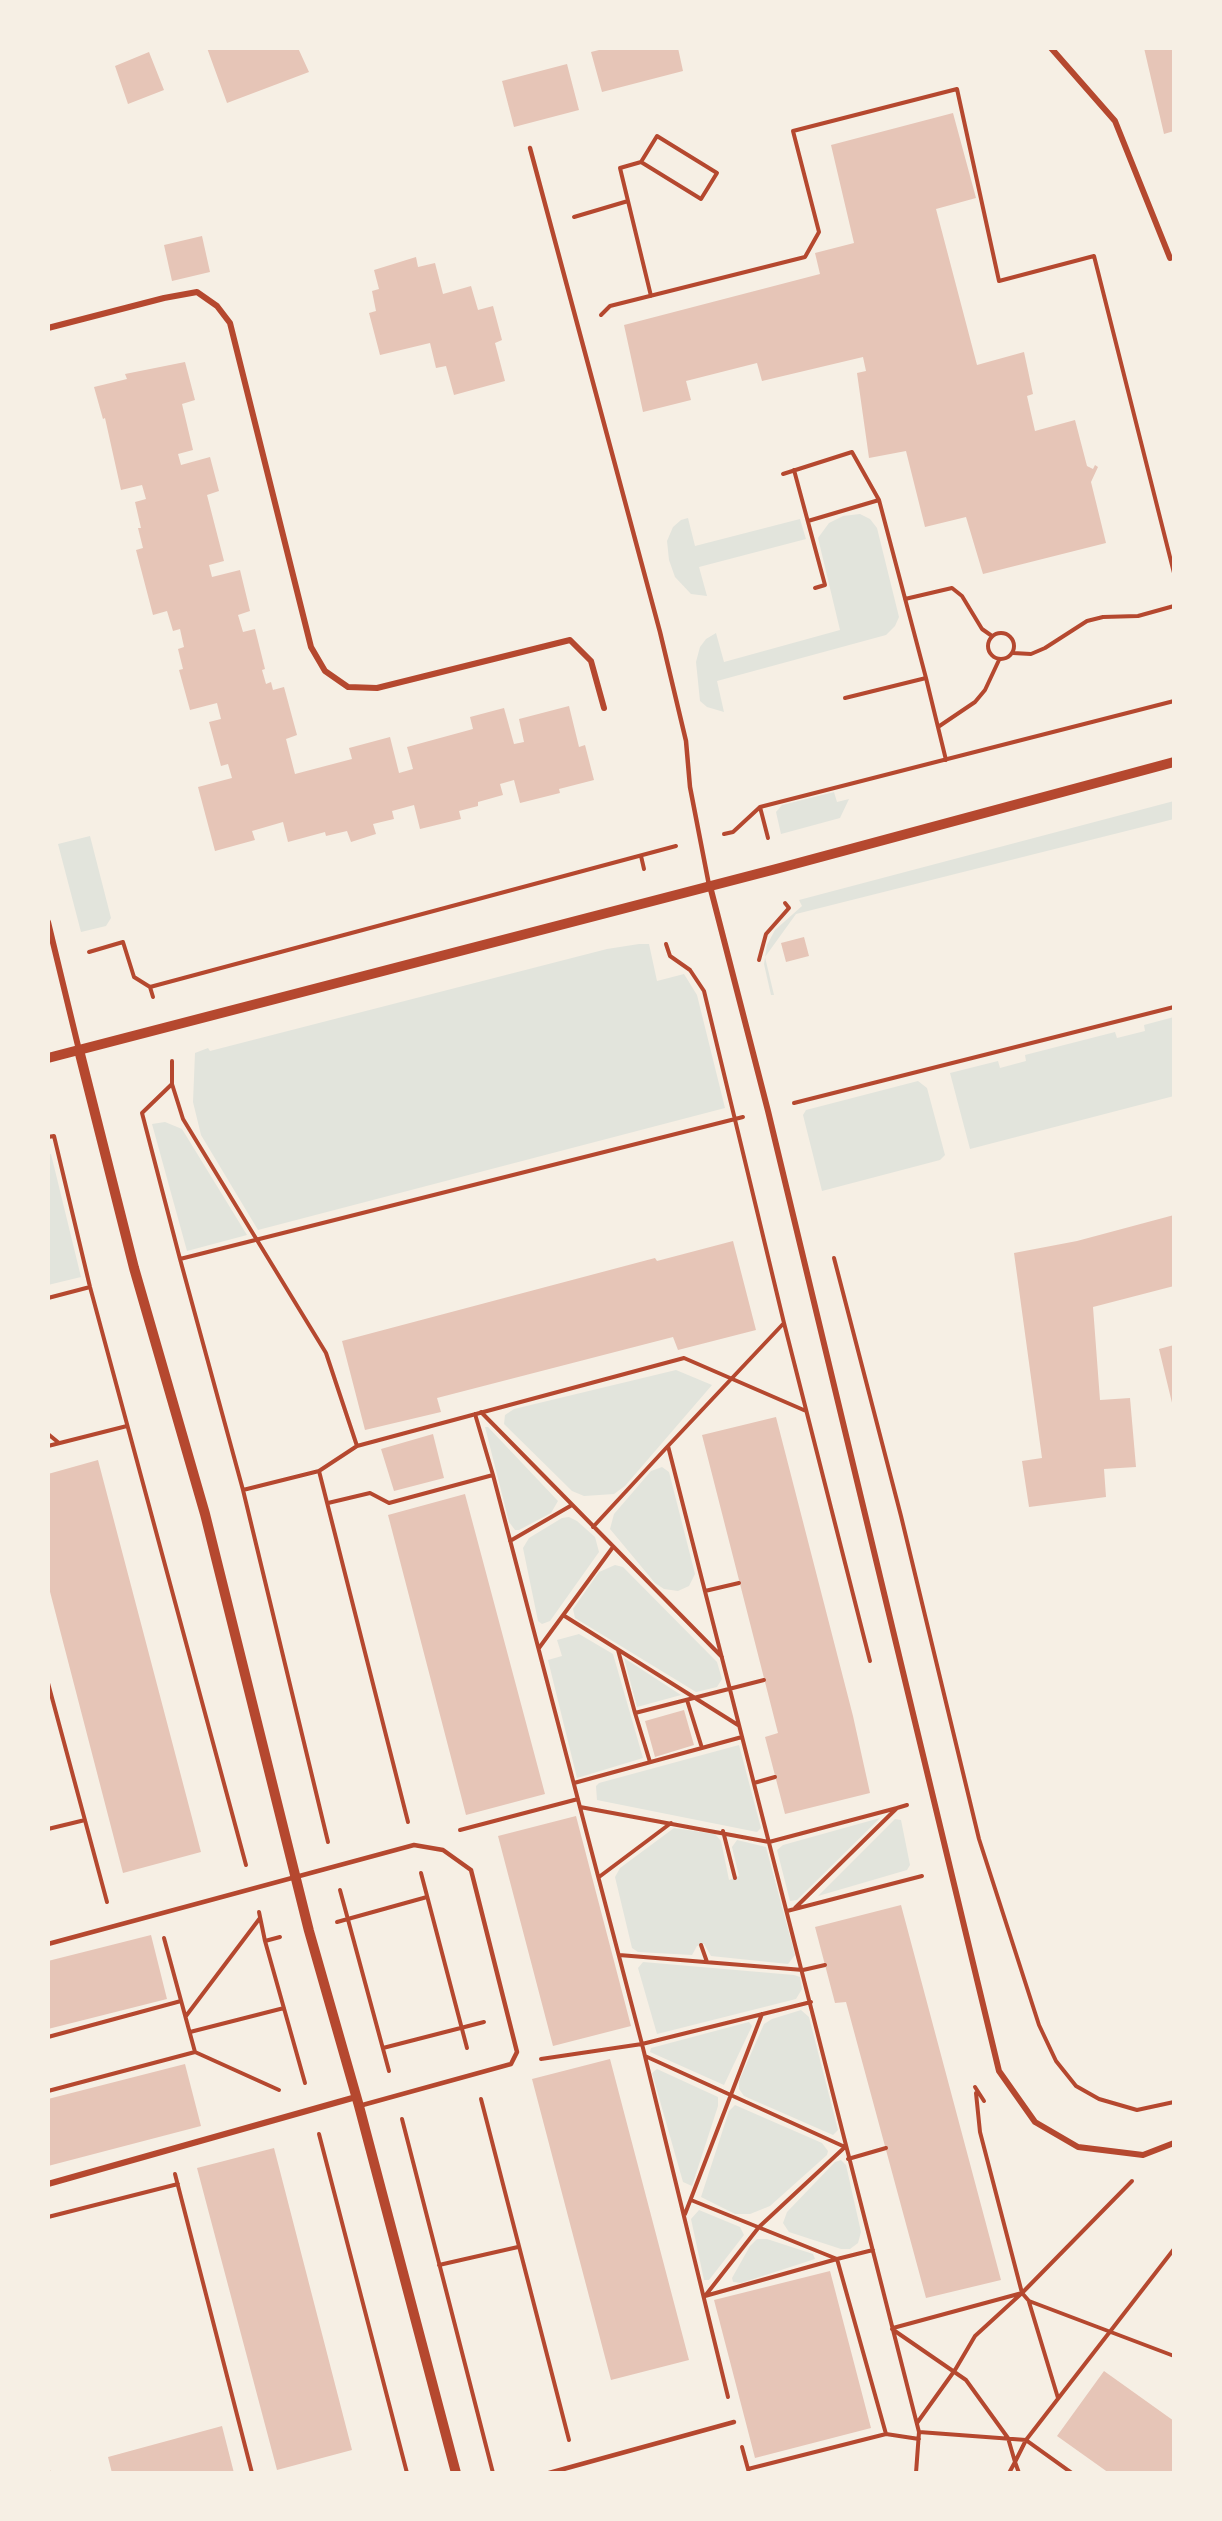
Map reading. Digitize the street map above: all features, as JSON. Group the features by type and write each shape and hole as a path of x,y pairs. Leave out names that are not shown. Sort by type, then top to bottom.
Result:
{"street":[{"path":"1051,48 1115,121 1170,258"},
{"path":"48,328 164,298 197,292 217,306 230,323 311,647 325,672 348,687 377,688 570,640 591,661 604,708"},
{"path":"48,1058 710,886 1174,762"},
{"path":"710,886 768,1111 999,2071 1035,2122 1078,2147 1143,2155 1174,2143"},
{"path":"48,922 134,1268 206,1514 309,1931 358,2101 456,2473"},
{"path":"48,2184 313,2110 358,2101"}],"lane":[{"path":"530,148 681,719 699,840 710,886"},
{"path":"48,1944 414,1845 442,1850 471,1870 517,2052 511,2064 396,2096 358,2101"},
{"path":"549,2473 734,2422"}],"path":[{"path":"580,337 610,306 805,257 819,232 793,131 957,89 999,280 1094,256 1174,573"},
{"path":"641,162 701,199 717,173 657,136 641,162 620,168 651,296"},
{"path":"551,224 628,201"},
{"path":"783,474 852,452 879,500 946,760"},
{"path":"794,470 825,585 815,588"},
{"path":"808,521 879,500"},
{"path":"905,599 952,588 962,596 982,629 992,636"},
{"path":"1013,653 1031,654 1045,648 1073,628 1103,617 1138,616 1174,606"},
{"path":"1000,632 1011,637 1014,642 1013,653 999,660 988,649 992,636 1000,632"},
{"path":"938,727 961,713 980,696 995,672 999,660"},
{"path":"845,698 926,678"},
{"path":"150,987 733,832 760,807 1174,701"},
{"path":"760,807 768,838"},
{"path":"641,856 644,869"},
{"path":"759,965 766,934 789,908 785,903"},
{"path":"89,952 123,942 135,977 150,987 153,997"},
{"path":"666,944 670,956 690,970 704,992 736,1119"},
{"path":"180,1259 1174,1007"},
{"path":"172,1061 172,1084 183,1119 326,1353 357,1446"},
{"path":"172,1084 142,1113 243,1490 334,1866 493,2473"},
{"path":"792,1092 797,1114"},
{"path":"48,1137 54,1136 90,1287 252,1890"},
{"path":"832,1252 901,1516 978,1839 1039,2025 1056,2061 1076,2086 1099,2099 1137,2110 1174,2102"},
{"path":"48,1298 90,1287"},
{"path":"593,1527 784,1323"},
{"path":"243,1490 320,1471 357,1446 684,1358 806,1411"},
{"path":"481,1412 722,1658"},
{"path":"476,1414 599,1877 685,2214 734,2422 749,2471 886,2434 918,2439"},
{"path":"48,1446 127,1426"},
{"path":"48,1434 60,1443"},
{"path":"668,1446 919,2432 916,2473"},
{"path":"320,1471 427,1897 576,2466"},
{"path":"328,1503 370,1493 389,1503 493,1475"},
{"path":"510,1541 572,1505"},
{"path":"538,1648 613,1547"},
{"path":"705,1591 739,1583"},
{"path":"563,1615 739,1725"},
{"path":"618,1650 650,1762"},
{"path":"635,1713 764,1680"},
{"path":"48,1683 113,1927"},
{"path":"687,1700 702,1748"},
{"path":"574,1783 742,1737"},
{"path":"754,1783 776,1777"},
{"path":"442,1850 449,1833 578,1799"},
{"path":"580,1807 723,1831 769,1842 908,1806"},
{"path":"795,1908 897,1808"},
{"path":"48,1829 85,1820"},
{"path":"599,1877 671,1822"},
{"path":"723,1831 735,1878"},
{"path":"787,1911 922,1876"},
{"path":"407,2473 313,2110 265,1941 309,1931 427,1897"},
{"path":"158,1915 195,2052"},
{"path":"186,2017 260,1918"},
{"path":"701,1945 707,1962"},
{"path":"619,1955 803,1970 825,1965"},
{"path":"48,2037 181,2001"},
{"path":"511,2064 642,2044 811,2002"},
{"path":"190,2032 284,2008"},
{"path":"685,2214 729,2093 762,2014"},
{"path":"383,2048 508,2017"},
{"path":"48,2090 195,2052 280,2090"},
{"path":"645,2056 845,2146"},
{"path":"976,2092 980,2132 1022,2293 1029,2301 1058,2399"},
{"path":"312,2133 319,2134"},
{"path":"705,2296 759,2227 845,2146"},
{"path":"848,2159 886,2148"},
{"path":"173,2168 252,2473"},
{"path":"916,2423 955,2370 975,2336 1022,2293 1137,2176"},
{"path":"48,2217 178,2184"},
{"path":"690,2199 837,2259"},
{"path":"440,2265 518,2247"},
{"path":"1009,2473 1026,2440 1174,2249"},
{"path":"705,2296 873,2250"},
{"path":"837,2259 886,2434"},
{"path":"892,2329 1022,2293"},
{"path":"1029,2301 1108,2333 1174,2356"},
{"path":"892,2329 955,2370 966,2380 1008,2438 1019,2473"},
{"path":"919,2432 1026,2440 1072,2473"}],"shaded area":[{"path":"860,514 870,519 877,528 899,617 895,626 886,635 717,681 724,712 707,707 700,701 696,662 700,647 706,639 716,633 724,662 840,630 818,538 829,523 843,516"},
{"path":"688,518 695,546 800,519 806,539 699,567 707,596 691,594 675,577 669,560 667,541 673,527 681,520"},
{"path":"834,792 837,802 849,799 840,818 781,834 776,812 782,805"},
{"path":"1174,801 1174,819 796,914 765,957 767,945 775,930 802,906 799,900"},
{"path":"90,836 111,918 106,926 81,932 58,844"},
{"path":"649,944 657,981 684,974 697,995 725,1108 258,1230 201,1135 193,1102 195,1053 607,949"},
{"path":"765,957 774,995 771,995 764,964"},
{"path":"1174,1017 1174,1096 970,1149 950,1073 998,1061 1000,1068 1026,1061 1025,1055 1115,1032 1117,1038 1145,1031 1144,1025"},
{"path":"918,1081 927,1088 945,1155 940,1160 822,1191 803,1115 806,1110"},
{"path":"165,1122 182,1129 247,1235 187,1251 152,1124"},
{"path":"48,1154 51,1154 81,1277 48,1285"},
{"path":"676,1370 712,1385 625,1486 614,1494 584,1496 572,1491 504,1424 505,1415 514,1409"},
{"path":"485,1427 488,1427 558,1501 551,1513 519,1530 515,1530 509,1522"},
{"path":"662,1467 669,1472 695,1574 689,1586 678,1591 664,1589 655,1583 610,1529 614,1514 651,1471"},
{"path":"569,1517 595,1537 599,1552 550,1621 542,1624 538,1621 523,1548 529,1538 562,1518"},
{"path":"615,1565 623,1567 717,1662 722,1679 717,1687 696,1692 575,1618 573,1609 599,1572"},
{"path":"579,1634 613,1654 643,1758 577,1778 548,1660 562,1656 557,1640"},
{"path":"624,1658 681,1695 637,1707"},
{"path":"739,1745 761,1828 757,1832 597,1800 596,1786 599,1783"},
{"path":"880,1818 797,1900 790,1901 777,1850 783,1845"},
{"path":"895,1819 901,1820 910,1865 907,1870 818,1896"},
{"path":"674,1828 715,1834 721,1841 729,1880 739,1876 732,1847 737,1840 766,1847 795,1955 788,1964 711,1956 704,1944 697,1946 692,1955 638,1952 632,1948 615,1877 620,1868"},
{"path":"643,1962 794,1975 800,1977 802,1989 796,1999 657,2034 638,1968"},
{"path":"801,2010 809,2017 838,2130 833,2135 744,2096 739,2089 739,2081 764,2024 772,2019"},
{"path":"749,2022 752,2026 724,2085 650,2052 651,2048"},
{"path":"657,2069 718,2097 718,2106 692,2186 683,2182 652,2073"},
{"path":"735,2105 822,2143 828,2151 827,2155 770,2206 750,2214 735,2214 701,2197 729,2111"},
{"path":"841,2160 846,2165 861,2232 858,2243 850,2249 841,2249 789,2232 783,2223 787,2212 835,2162"},
{"path":"699,2210 740,2227 744,2235 709,2280 704,2280 691,2219"},
{"path":"757,2239 767,2239 813,2254 815,2259 741,2283 733,2282 732,2278 750,2246"}],"building":[{"path":"207,48 298,48 309,72 227,103"},
{"path":"607,48 678,48 683,71 602,92 591,52"},
{"path":"1144,48 1174,48 1174,131 1164,134"},
{"path":"149,52 164,90 128,104 115,66"},
{"path":"567,64 579,110 514,127 502,81"},
{"path":"953,113 976,198 936,209 977,365 1024,352 1033,394 1027,396 1035,431 1075,420 1087,466 1093,469 1095,465 1098,467 1091,482 1106,543 983,574 966,517 925,527 906,451 869,458 857,373 866,371 863,357 762,381 757,363 686,381 691,400 643,412 624,325 820,274 815,253 854,243 831,145"},
{"path":"202,236 210,272 172,281 164,245"},
{"path":"416,257 418,267 435,263 443,294 471,286 478,310 493,306 502,340 495,343 505,381 454,395 446,366 436,368 430,343 380,355 369,313 376,311 372,291 379,289 374,270"},
{"path":"185,362 195,400 182,404 193,450 178,454 181,465 210,457 219,491 207,495 224,561 209,565 212,577 240,570 250,611 238,615 243,632 255,629 265,669 262,670 266,684 271,682 273,690 284,687 297,735 286,739 295,774 352,759 349,748 390,737 399,773 413,769 407,747 473,729 470,717 504,708 514,744 524,742 519,719 569,706 579,747 585,745 594,780 559,789 560,793 520,803 514,780 500,784 503,795 478,802 478,806 459,811 461,819 420,829 414,805 392,811 394,819 373,824 376,834 351,842 347,831 326,836 325,832 288,842 283,822 252,831 255,840 215,851 198,787 232,778 228,764 221,766 209,722 221,719 217,703 190,710 179,670 183,669 178,649 184,647 180,629 173,631 167,611 153,615 136,550 143,548 135,502 146,499 142,485 121,490 105,418 103,419 94,387 127,379 125,374"},
{"path":"804,937 809,956 786,962 781,943"},
{"path":"1174,1215 1174,1286 1093,1307 1100,1400 1130,1398 1136,1467 1104,1469 1106,1497 1029,1507 1022,1461 1042,1458 1014,1253 1077,1241"},
{"path":"733,1241 756,1330 678,1350 673,1337 437,1398 441,1412 365,1430 342,1341 655,1258 657,1261"},
{"path":"1174,1345 1174,1407 1173,1407 1159,1349"},
{"path":"776,1417 853,1716 870,1793 785,1814 765,1737 778,1733 702,1435"},
{"path":"433,1434 444,1478 394,1491 381,1449"},
{"path":"98,1460 201,1852 123,1873 48,1584 48,1474"},
{"path":"465,1494 545,1794 466,1815 388,1515"},
{"path":"684,1710 694,1745 655,1757 645,1721"},
{"path":"576,1816 631,2026 553,2046 498,1836"},
{"path":"901,1905 1001,2280 926,2298 846,2002 835,2003 815,1927"},
{"path":"151,1935 167,1999 48,2029 48,1961"},
{"path":"610,2059 689,2360 611,2380 532,2079"},
{"path":"185,2064 201,2126 48,2166 48,2099"},
{"path":"274,2148 352,2450 277,2470 197,2168"},
{"path":"830,2271 871,2428 755,2458 714,2300"},
{"path":"1104,2371 1174,2421 1174,2473 1109,2473 1057,2436"},
{"path":"222,2426 234,2473 112,2473 108,2457"}]}
